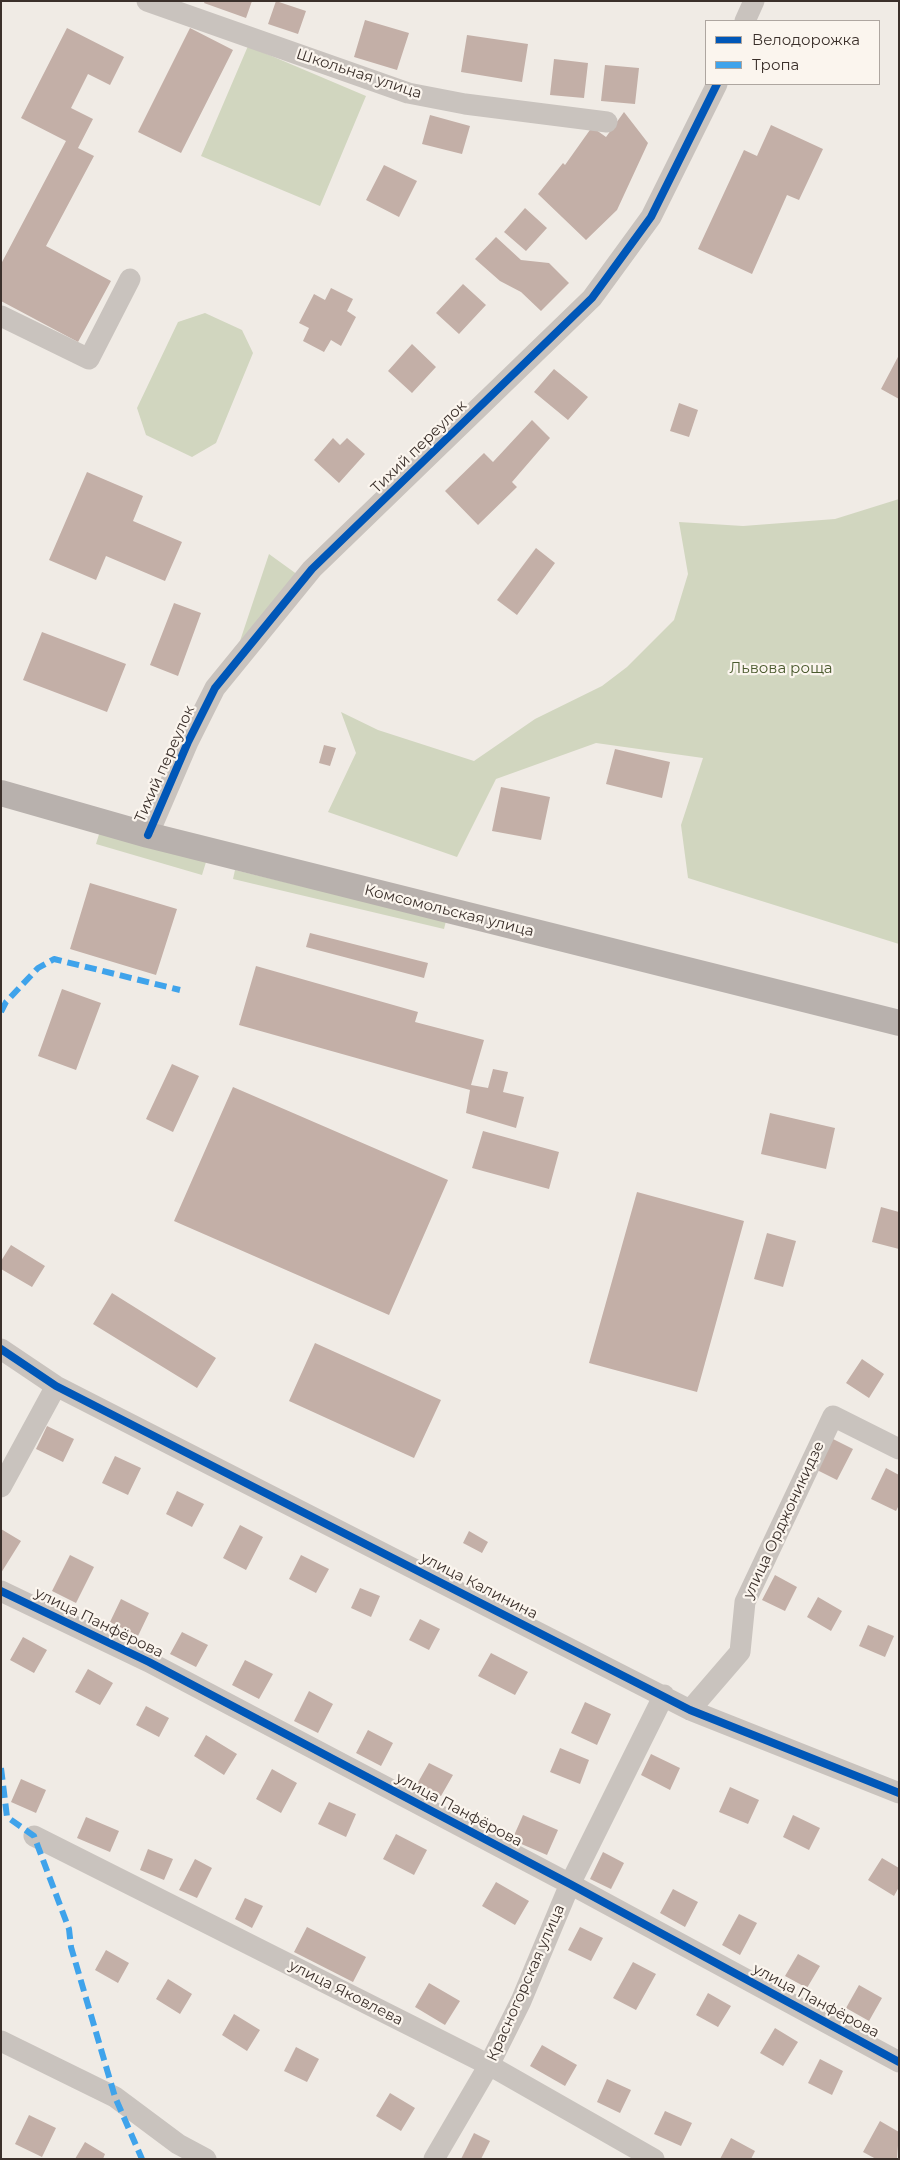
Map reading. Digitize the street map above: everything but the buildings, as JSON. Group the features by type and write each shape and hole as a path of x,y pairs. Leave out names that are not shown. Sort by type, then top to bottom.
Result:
{"main road":[{"name":"Комсомольская улица","path":"1,793 148,835 899,1024"}],"street":[{"name":"Школьная улица","path":"147,1 408,93 465,104 607,122"},
{"path":"745,20 754,1"},
{"name":"Тихий переулок","path":"148,835 188,742 215,688 312,570 592,298 652,217 716,85"},
{"path":"1,316 89,360 130,279"},
{"name":"улица Калинина","path":"1,1350 56,1386 664,1695 690,1710 899,1793"},
{"path":"1,1487 56,1386"},
{"name":"улица Орджоникидзе","path":"690,1710 740,1652 745,1602 833,1416 899,1449"},
{"name":"улица Панфёрова","path":"1,1591 149,1662 570,1884 899,2062"},
{"name":"Красногорская улица","path":"434,2159 489,2065 521,2002 570,1884 664,1695"},
{"name":"улица Яковлева","path":"34,1836 489,2065 654,2159"},
{"path":"1,2041 115,2097 178,2144 206,2159"}],"green space":[{"path":"248,46 366,96 320,206 201,156"},
{"path":"205,313 242,330 253,353 216,443 192,457 146,435 137,408 178,322"},
{"name":"Львова роща","path":"899,499 899,944 688,878 681,825 703,758 596,743 496,779 457,857 328,812 356,753 341,712 378,730 474,761 535,719 602,686 627,667 674,620 688,574 679,522 743,526 835,519"},
{"path":"269,554 298,575 240,641"},
{"path":"100,831 206,862 202,875 96,844"},
{"path":"235,870 446,921 444,929 233,879"}],"marked path":[{"path":"1,1012 6,1002 38,968 54,959 180,990"},
{"path":"1,1768 7,1817 34,1836 69,1929 71,1947 115,2097 142,2159"}],"cycle path":[{"path":"148,835 188,742 215,688 312,569 592,298 651,217 717,85"},
{"path":"1,1349 56,1386 690,1710 899,1793"},
{"path":"1,1591 149,1662 570,1884 899,2062"}]}
